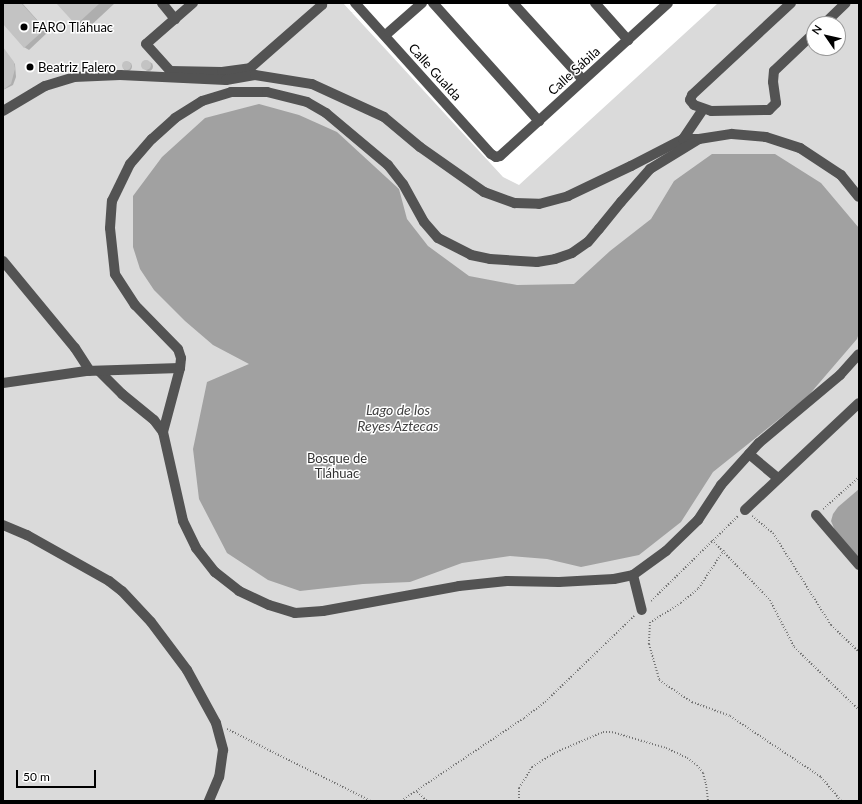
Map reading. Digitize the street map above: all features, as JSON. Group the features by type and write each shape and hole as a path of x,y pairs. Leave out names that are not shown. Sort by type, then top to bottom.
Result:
{"street":[{"path":"162,3 175,18"},
{"path":"193,3 146,44 170,71 222,72 250,68 322,5 322,3"},
{"name":"Calle Gualda","path":"355,3 491,154 496,157"},
{"path":"389,32 422,3"},
{"path":"433,3 539,121"},
{"path":"513,3 583,80"},
{"path":"595,3 628,40"},
{"name":"Calle Sábila","path":"496,157 500,156 668,3"},
{"path":"791,3 692,95 690,100 694,105 703,109 769,110 776,103 773,82 774,71 806,41"},
{"path":"832,16 846,3"},
{"path":"3,111 45,86 74,77 120,75 226,80 255,75 312,84 384,117 420,147 484,192 515,203 539,204 568,196 683,139 700,139 732,134 766,138 800,148 841,174 859,197"},
{"path":"226,80 231,92"},
{"path":"163,432 180,368 181,358 178,349 135,305 115,274 110,228 112,201 130,164 152,139 175,118 202,101 231,92 267,92 306,102 326,113 388,165 403,184 424,222 438,238 471,255 490,259 537,262 555,259 572,253 588,242 600,229 620,202 650,169 700,139"},
{"path":"683,139 703,109"},
{"path":"3,261 94,371 154,420 163,432 183,521 196,548 215,572 239,591 268,605 295,613 323,611 459,586 507,581 559,582 614,579 634,575 666,551 698,520 722,485 759,443 840,375 859,354"},
{"path":"3,383 94,371 180,368"},
{"path":"745,510 859,404"},
{"path":"749,454 778,478"},
{"path":"816,515 859,565"},
{"path":"3,525 27,535 83,565 122,591 151,622 187,670 216,723 223,750 219,777 210,801"},
{"path":"634,575 642,610"}],"path":[{"path":"816,515 859,477"},
{"path":"401,801 417,792 545,702 642,610 712,540 745,510 761,521 773,533 830,625 859,652"},
{"path":"712,540 724,550 770,600 794,647 859,710"},
{"path":"724,550 698,589 681,603 650,622 648,644 659,680 692,702 730,716 821,777 842,801"},
{"path":"216,723 371,801"},
{"path":"519,801 519,788 532,767 554,753 603,732 612,732 666,748 687,758 697,765 703,773 708,801"},
{"path":"417,792 427,801"}],"green space":[{"name":"Bosque de Tláhuac","path":"3,3 343,3 503,177 519,185 718,3 859,3 859,801 3,801"}],"water":[{"name":"Lago de los Reyes Aztecas","path":"259,104 299,115 337,132 399,189 407,219 428,246 469,276 517,285 574,284 610,251 651,219 674,181 712,154 775,154 821,183 859,228 859,333 857,339 808,396 713,472 681,522 639,555 581,567 547,559 510,556 462,563 410,582 363,584 300,591 268,580 227,553 199,499 193,449 207,382 249,364 213,345 185,321 154,290 140,269 133,247 133,196 162,157 205,118"},
{"path":"859,489 859,558 836,533 831,521 833,514 838,507"}],"building":[{"name":"FARO Tláhuac","path":"3,3 21,3 45,29 24,48 3,24"},
{"path":"56,3 100,3 76,25"},
{"path":"3,47 14,62 15,69 11,84 3,90"},
{"path":"126,60 131,65 126,70 121,65"},
{"path":"144,60 148,60 150,61 150,69 144,70 141,67 141,63"}],"place":[{"name":"FARO Tláhuac","path":"24,27"},
{"name":"Beatriz Falero","path":"30,67"}]}
